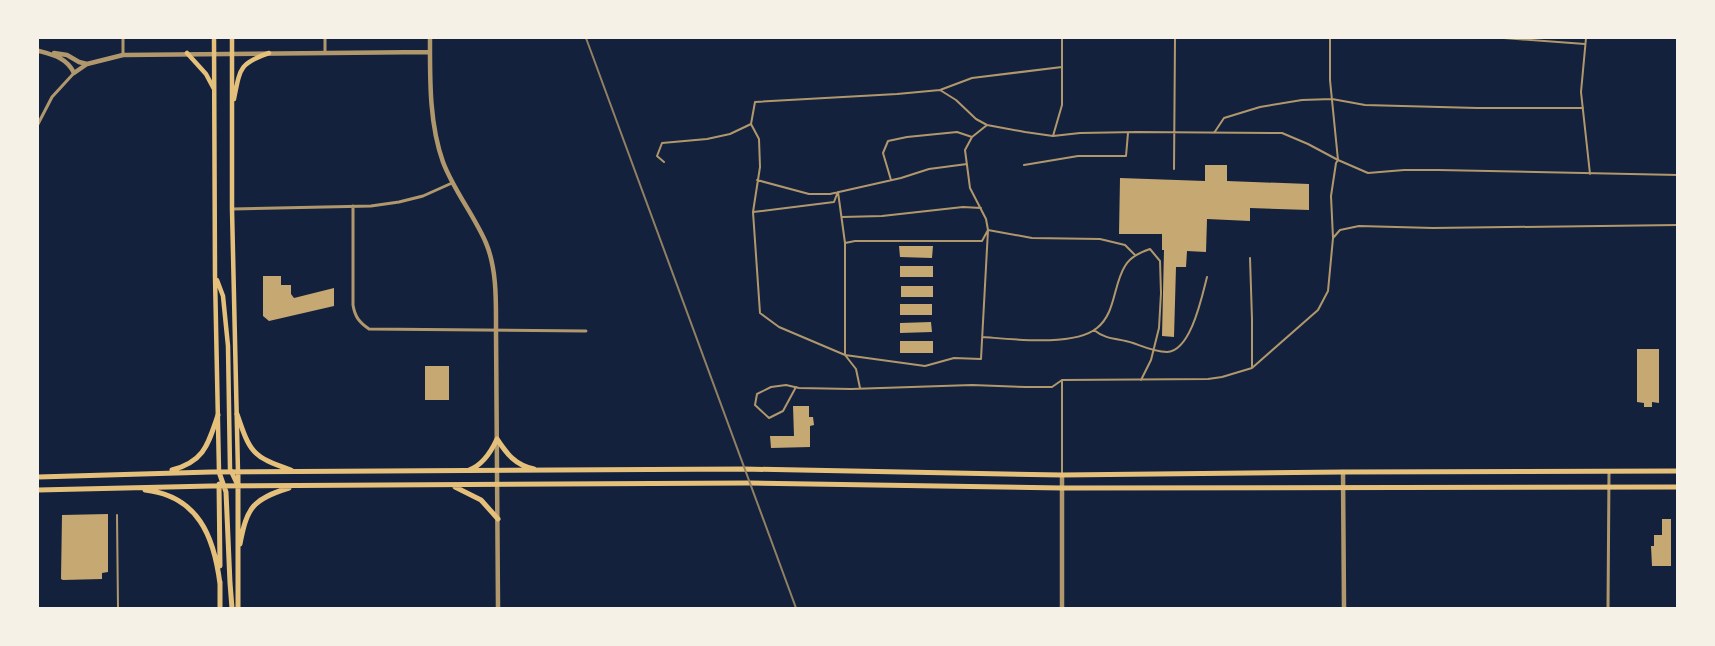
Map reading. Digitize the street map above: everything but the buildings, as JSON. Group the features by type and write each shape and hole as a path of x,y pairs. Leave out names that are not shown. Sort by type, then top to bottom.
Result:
{"main road":[{"path":"214,38 215,276 219,472 222,486 220,608"},
{"path":"232,38 232,210 238,472 238,608"},
{"path":"232,110 239,72 252,59 270,53"},
{"path":"187,54 206,74 214,90"},
{"path":"215,276 223,296 228,346 231,472 238,486"},
{"path":"237,414 247,444 254,453 268,463 296,472"},
{"path":"165,473 184,467 198,458 207,445 218,415"},
{"path":"464,471 477,467 489,454 497,439 513,460 526,467 547,471"},
{"path":"38,477 219,472 744,469 1062,475 1678,471"},
{"path":"38,490 118,487 749,483 1062,488 1678,486"},
{"path":"222,486 226,492 232,608"},
{"path":"238,557 244,523 253,507 267,494 296,486"},
{"path":"453,486 481,500 498,519"},
{"path":"118,487 162,493 174,497 193,511 211,542 220,584"}],"street":[{"path":"122,38 123,55"},
{"path":"325,38 325,53"},
{"path":"430,38 432,111 442,161 452,183 486,243 491,261 496,299 498,608"},
{"path":"38,51 68,55 79,62 87,64"},
{"path":"38,51 63,58 72,67 74,73"},
{"path":"38,124 52,97 74,73 87,64 123,55 430,52"},
{"path":"232,210 354,206 399,202 423,196 452,183"},
{"path":"354,206 352,305 354,315 360,323 369,329 586,331"},
{"path":"1608,608 1609,471"},
{"path":"1343,472 1344,608"},
{"path":"1062,475 1062,608"}],"lane":[{"path":"1053,136 1062,105 1062,38"},
{"path":"1174,169 1175,38"},
{"path":"796,387 783,411 769,418 755,405 757,394 771,387 786,385 796,387 860,388 972,385 1052,387 1062,380 1208,379 1252,368 1318,310 1328,290 1333,238 1331,196 1338,160 1330,80 1330,38"},
{"path":"1504,38 1586,44"},
{"path":"1586,38 1581,92 1590,174"},
{"path":"987,125 972,137 965,150 970,188 986,219 988,230 981,359 954,358 925,366 845,355 779,327 760,313 754,212 760,167 759,139 751,124 755,102 940,90 972,78 1062,67"},
{"path":"940,90 956,100 976,119 987,125 1053,136 1080,133 1128,132 1282,133 1368,173 1439,170 1678,175"},
{"path":"1214,133 1224,118 1260,107 1302,100 1332,99 1365,105 1583,108"},
{"path":"664,162 657,156 662,143 707,139 730,134 751,124"},
{"path":"890,180 883,153 888,141 957,132 972,137"},
{"path":"1024,165 1078,156 1126,156 1128,132"},
{"path":"757,180 809,194 830,194 929,169 967,164"},
{"path":"754,212 834,202 838,192"},
{"path":"838,192 846,243 845,355 856,370 860,388"},
{"path":"842,218 882,216 963,207 981,208"},
{"path":"1333,238 1340,230 1360,226 1433,228 1678,224"},
{"path":"846,243 855,241 982,241 988,230"},
{"path":"988,230 1032,238 1071,237 1100,239 1125,245 1135,255"},
{"path":"982,337 1042,340 1078,337 1094,330 1108,314 1125,264 1135,255 1150,248 1160,261 1159,328 1151,360 1141,380"},
{"path":"1250,258 1252,368"},
{"path":"1094,330 1102,337 1122,339 1154,350 1169,352 1184,343 1195,319 1207,277"},
{"path":"1062,380 1062,475"},
{"path":"116,515 118,608"}],"railway":[{"path":"586,38 796,608"}]}
